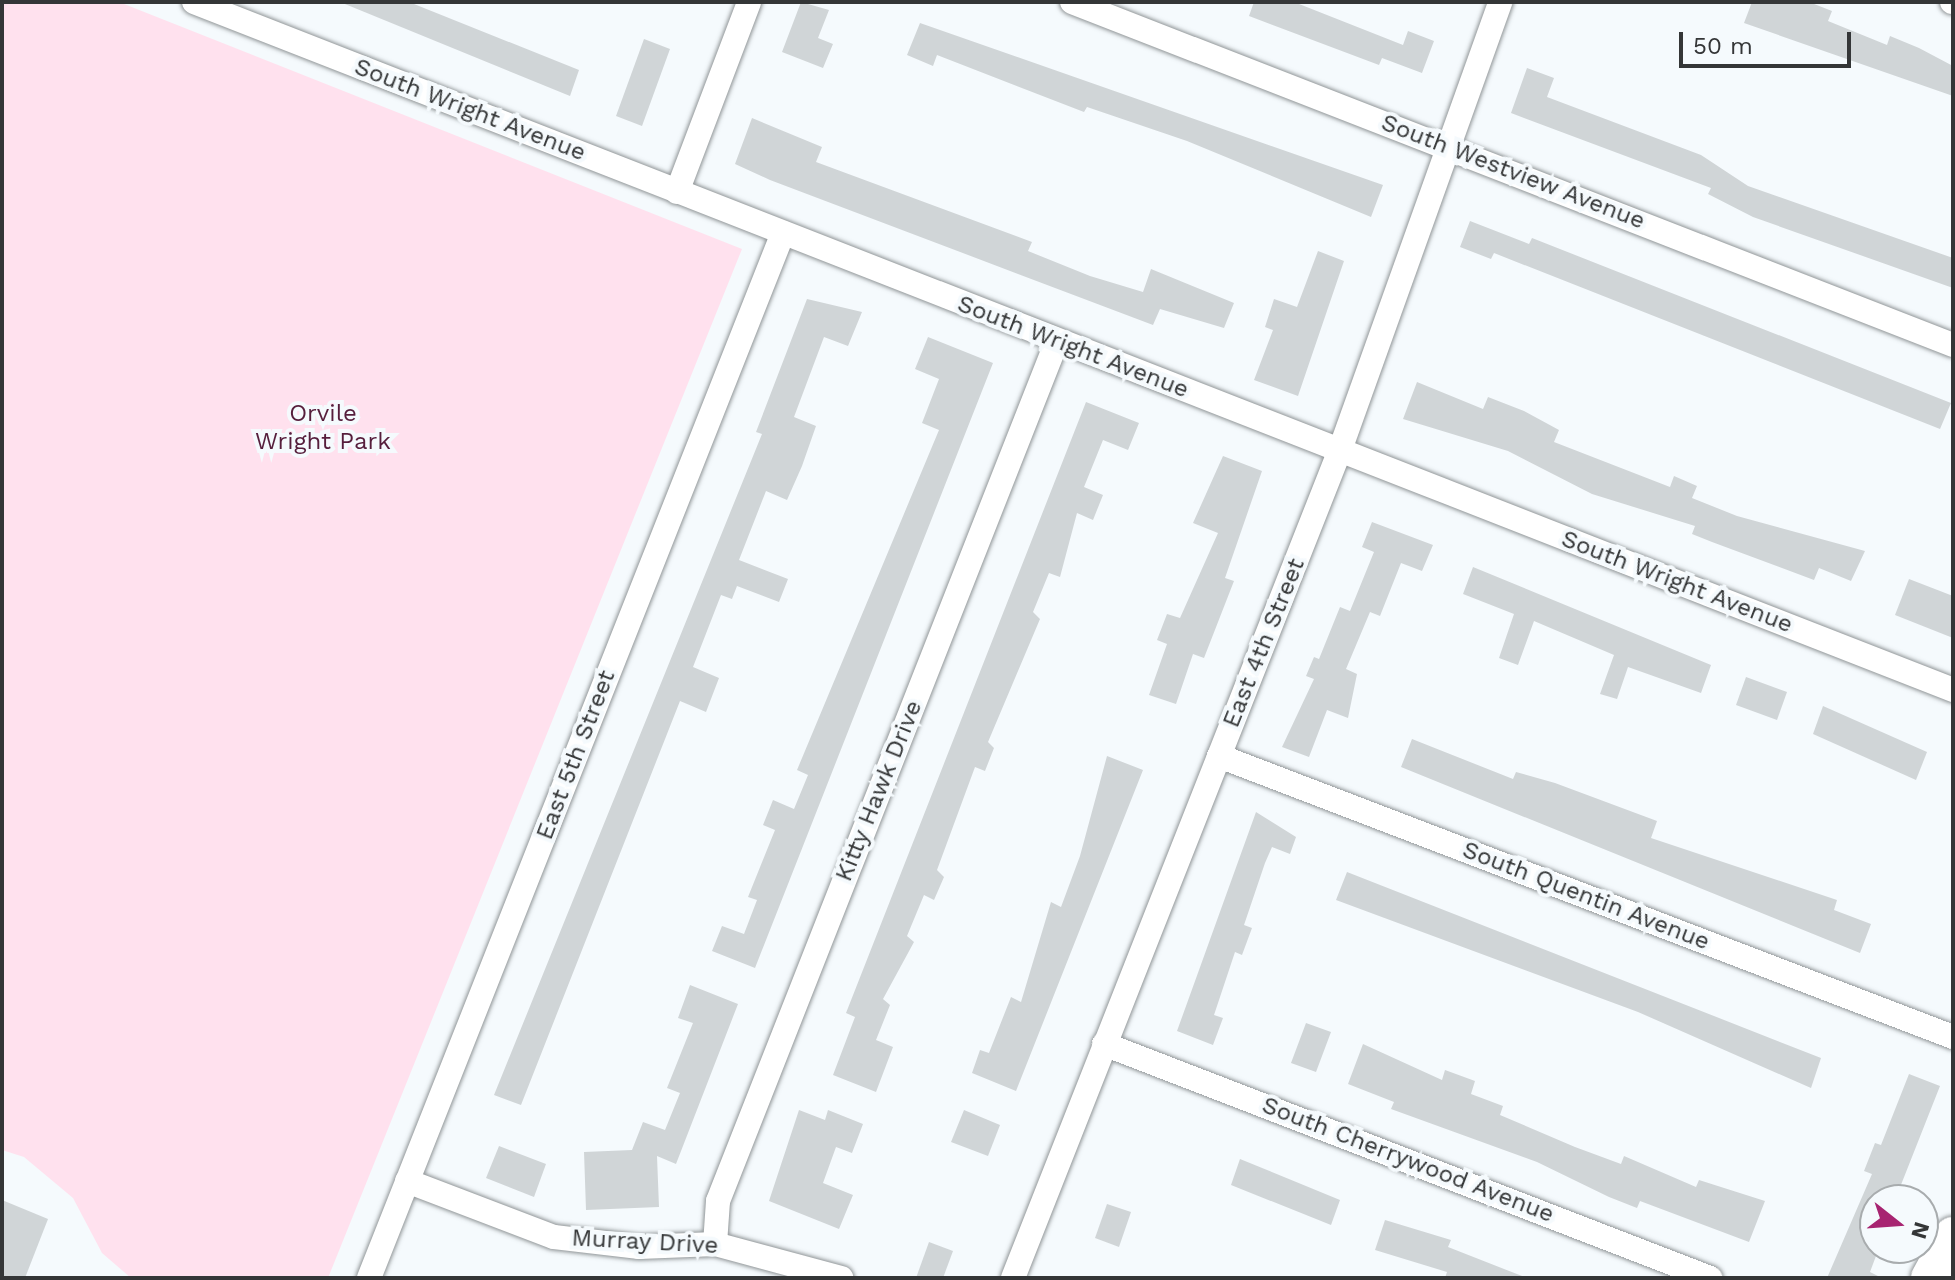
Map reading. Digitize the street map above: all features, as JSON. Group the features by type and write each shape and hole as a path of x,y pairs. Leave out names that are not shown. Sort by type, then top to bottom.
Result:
{"main road":[{"path":"1930,1278 1953,1236"}],"street":[{"name":"South Wright Avenue","path":"194,2 1953,690"},
{"path":"677,192 749,2"},
{"name":"South Westview Avenue","path":"1072,2 1445,144 1953,345"},
{"name":"East 4th Street","path":"1013,1278 1340,450 1445,144 1500,2"},
{"name":"East 5th Street","path":"369,1278 783,233"},
{"name":"Kitty Hawk Drive","path":"715,1244 718,1201 1057,341"},
{"name":"South Quentin Avenue","path":"1219,756 1953,1037"},
{"name":"South Cherrywood Avenue","path":"1104,1044 1710,1278"},
{"name":"Murray Drive","path":"407,1181 554,1237 639,1247 715,1244 841,1278"}],"green space":[{"name":"Orvile Wright Park","path":"2,2 119,2 742,249 328,1278 131,1278 102,1253 73,1198 24,1157 2,1150"}],"building":[{"path":"340,2 409,2 579,70 570,96"},
{"path":"801,2 829,10 818,38 833,44 823,68 782,52"},
{"path":"1254,2 1294,2 1403,45 1408,31 1434,41 1422,73 1382,58 1379,65 1249,16"},
{"path":"1752,2 1809,2 1832,11 1828,21 1887,45 1890,36 1919,48 1953,66 1953,96 1744,23"},
{"path":"920,23 1383,185 1371,217 1187,141 1087,107 1084,112 937,55 933,66 907,55"},
{"path":"644,39 670,49 642,126 616,116"},
{"path":"1527,68 1554,78 1547,97 1701,155 1748,186 1953,258 1953,288 1753,217 1708,194 1711,188 1511,113"},
{"path":"752,118 822,147 816,162 1032,242 1028,251 1090,276 1143,292 1151,269 1234,303 1224,328 1160,309 1153,325 770,180 735,164"},
{"path":"1470,221 1529,244 1532,238 1951,403 1940,429 1494,253 1491,259 1460,247"},
{"path":"1318,251 1344,261 1298,396 1254,380 1273,330 1265,327 1274,299 1297,307"},
{"path":"807,299 862,312 848,346 824,337 794,417 816,426 802,466 787,500 766,491 739,560 788,579 779,602 737,586 732,599 721,595 693,667 719,678 706,712 680,701 521,1105 494,1095 762,434 756,432"},
{"path":"928,337 993,363 755,968 712,951 722,926 744,934 757,900 748,897 775,830 763,825 773,800 794,809 808,775 797,770 939,430 922,423 939,379 915,369"},
{"path":"1417,382 1483,409 1488,397 1524,411 1559,430 1554,442 1670,487 1674,476 1697,486 1692,498 1737,516 1865,551 1851,581 1819,568 1814,580 1712,542 1692,534 1695,526 1592,494 1508,451 1403,419"},
{"path":"1086,402 1139,423 1128,450 1103,440 1084,487 1103,495 1093,520 1077,513 1060,577 1049,573 1033,612 1040,619 988,742 994,748 985,771 975,767 937,870 944,877 934,900 924,895 907,936 914,942 883,999 890,1005 876,1040 893,1047 876,1092 833,1075 855,1017 846,1013"},
{"path":"1223,456 1262,471 1225,578 1234,581 1204,658 1193,654 1176,704 1149,695 1167,644 1157,640 1167,614 1180,618 1218,533 1193,523"},
{"path":"1372,522 1433,545 1422,571 1401,563 1380,616 1370,612 1346,669 1357,674 1348,718 1327,710 1309,757 1282,747 1314,679 1306,676 1314,657 1319,659 1340,607 1350,611 1374,552 1362,547"},
{"path":"1473,567 1711,665 1701,693 1628,667 1617,699 1600,694 1614,655 1534,621 1518,665 1499,658 1514,614 1463,594"},
{"path":"1909,579 1953,596 1953,638 1895,615"},
{"path":"1746,677 1787,692 1777,720 1736,705"},
{"path":"1823,706 1927,752 1916,780 1813,734"},
{"path":"1412,739 1513,779 1516,772 1555,783 1657,821 1651,838 1837,900 1834,910 1871,924 1860,953 1401,767"},
{"path":"1107,756 1143,770 1016,1091 972,1073 980,1050 989,1053 1011,997 1021,1002 1051,902 1061,907 1080,856"},
{"path":"1256,812 1296,837 1290,854 1272,847 1265,863 1244,925 1252,928 1242,955 1235,952 1214,1015 1223,1018 1213,1045 1177,1031"},
{"path":"1347,872 1821,1058 1811,1088 1638,1012 1336,900"},
{"path":"690,985 738,1004 676,1164 657,1156 659,1207 586,1210 584,1152 632,1150 643,1122 665,1130 680,1093 667,1088 693,1023 678,1018"},
{"path":"1306,1023 1331,1032 1316,1072 1291,1063"},
{"path":"1363,1044 1442,1080 1445,1070 1475,1081 1471,1094 1503,1106 1500,1115 1575,1147 1621,1164 1624,1156 1696,1187 1699,1180 1765,1201 1749,1242 1640,1201 1637,1208 1537,1162 1391,1109 1394,1102 1348,1084"},
{"path":"1909,1074 1940,1086 1901,1184 1868,1184 1872,1174 1864,1171 1875,1143 1881,1145"},
{"path":"799,1110 825,1120 828,1110 863,1124 852,1153 836,1147 823,1183 853,1195 839,1229 769,1201"},
{"path":"964,1110 1000,1125 988,1156 951,1142"},
{"path":"499,1146 546,1164 534,1197 486,1178"},
{"path":"1240,1159 1340,1200 1331,1225 1231,1185"},
{"path":"2,1200 48,1219 25,1278 2,1278"},
{"path":"1107,1204 1131,1212 1119,1247 1095,1238"},
{"path":"1859,1204 1859,1264 1873,1264 1870,1272 1882,1278 1827,1278"},
{"path":"1385,1220 1451,1240 1448,1247 1527,1278 1445,1278 1447,1272 1375,1250"},
{"path":"929,1242 953,1251 943,1278 916,1278"}]}
